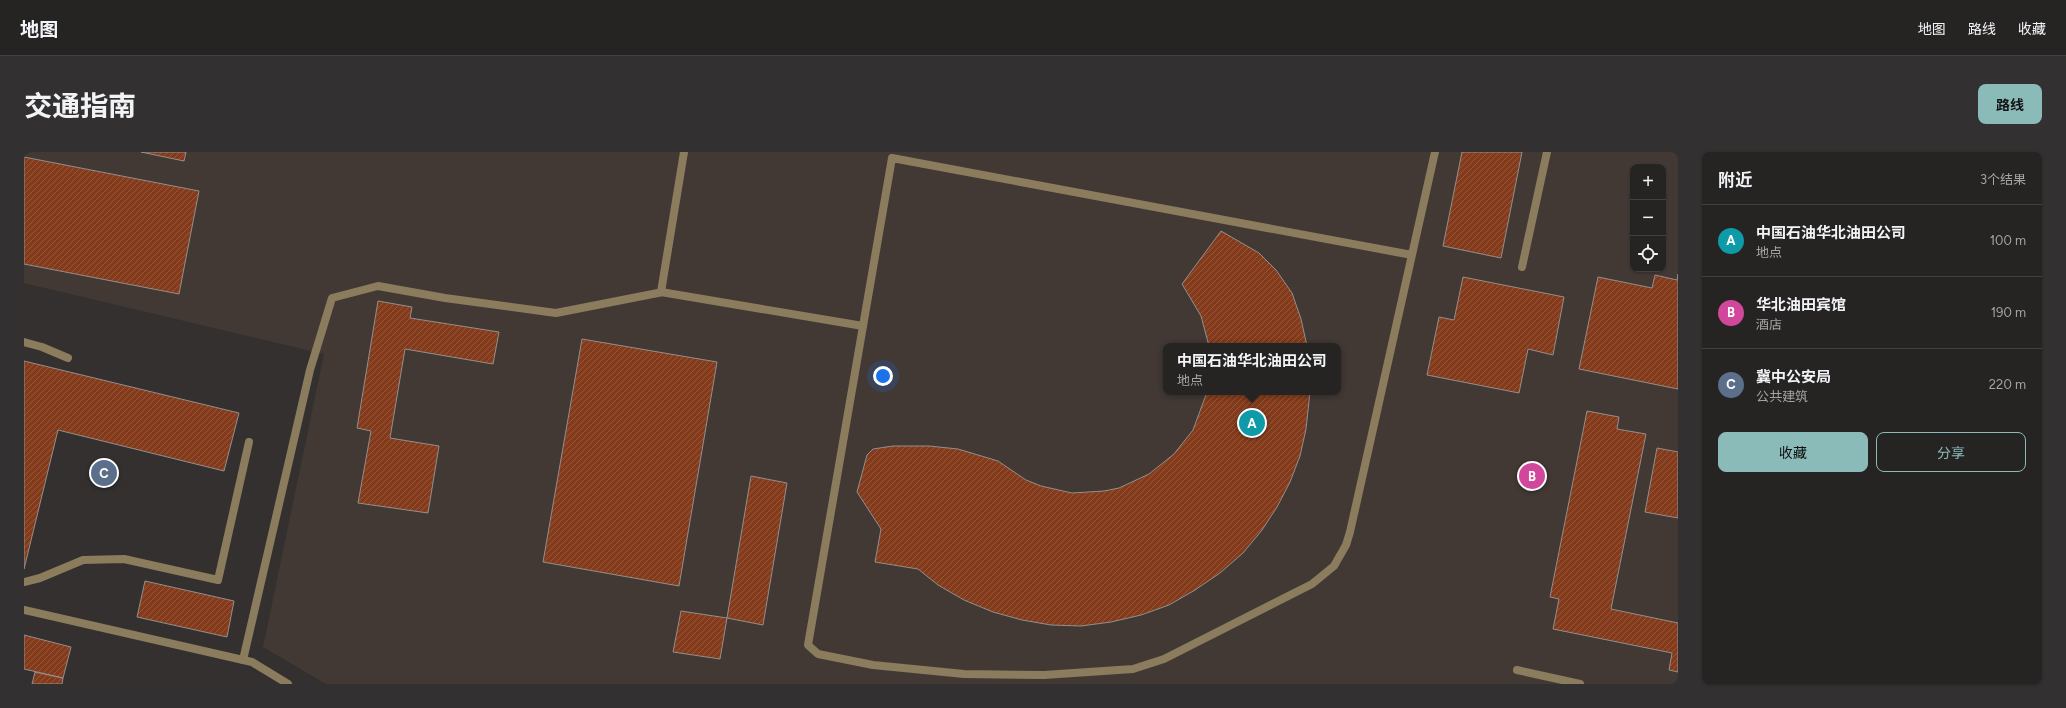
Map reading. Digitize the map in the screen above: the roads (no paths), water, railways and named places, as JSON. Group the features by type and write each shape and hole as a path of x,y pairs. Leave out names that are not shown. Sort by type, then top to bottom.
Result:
{"street":[{"path":"663,292 661,292 684,152"},
{"path":"1412,255 892,158 808,645 818,654 873,665 964,674 1044,675 1133,669 1164,659 1312,584 1334,566 1346,545 1350,532 1412,255 1435,152"},
{"path":"1522,267 1547,152"},
{"path":"243,660 310,370 332,298 378,286 444,298 556,313 663,292 863,326"},
{"path":"24,342 42,347 68,358"},
{"path":"24,582 40,578 83,560 124,559 218,580 249,442"},
{"path":"24,610 252,662 288,684"},
{"path":"1517,670 1580,684"}],"place":[{"name":"中国石油华北油田公司","path":"1252,423"},
{"name":"冀中公安局","path":"104,473"},
{"name":"华北油田宾馆","path":"1532,476"}]}
